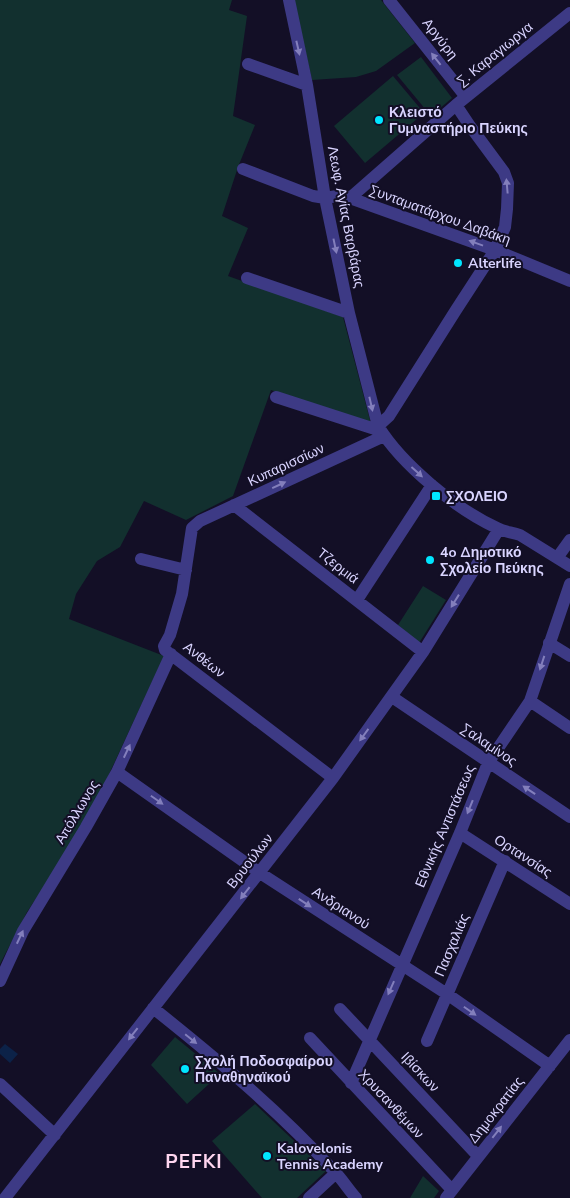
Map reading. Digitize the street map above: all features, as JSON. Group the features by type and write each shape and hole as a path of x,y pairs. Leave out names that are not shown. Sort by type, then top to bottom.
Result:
{"street":[{"name":"Λεωφ. Αγίας Βαρβάρας","path":"289,0 307,85 325,198 349,314 381,431"},
{"name":"Αργύρη","path":"381,431 495,250 505,227 508,182 504,172 470,126 461,101 389,0"},
{"name":"Σ. Καραγιωργα","path":"350,198 461,101 570,13"},
{"path":"248,64 307,85"},
{"name":"Συνταματάρχου Δαβάκη","path":"243,169 312,196 350,198 495,250 570,281"},
{"path":"248,278 349,314"},
{"path":"276,397 381,431 404,460 432,485 467,511 499,530 510,531 520,535 570,566"},
{"name":"Κυπαρισσίων","path":"200,521 381,431"},
{"path":"357,600 432,485"},
{"name":"Τζερμιά","path":"234,505 423,652"},
{"name":"Ανθέων","path":"200,521 192,528 177,613 164,646 165,650 333,778"},
{"name":"Βρυούλων","path":"5,1198 333,778 423,652 499,530"},
{"path":"557,558 570,540"},
{"path":"141,559 186,570"},
{"name":"Εθνικής Αντιστάσεως","path":"351,1083 460,833 488,763 530,701 570,584"},
{"path":"549,643 570,656"},
{"name":"Απόλλωνος","path":"0,981 23,931 117,772 171,654"},
{"name":"Σαλαμίνος","path":"392,697 570,817"},
{"path":"530,701 570,728"},
{"name":"Ανδριανού","path":"117,772 260,873 447,994 550,1066"},
{"name":"Ορτανσίας","path":"460,833 570,904"},
{"name":"Πασχαλιάς","path":"427,1041 505,862"},
{"path":"153,1008 237,1077 293,1129 336,1173 356,1198"},
{"name":"Ιβίσκων","path":"340,1009 478,1156"},
{"name":"Χρυσανθέμων","path":"310,1038 449,1194"},
{"name":"Δημοκρατίας","path":"449,1194 570,1040"},
{"path":"0,1084 55,1135"},
{"path":"309,1198 336,1173"}],"green space":[{"path":"0,0 232,0 229,10 247,16 233,116 255,125 238,167 222,216 248,228 228,276 343,317 371,424 271,390 233,496 186,520 144,501 120,547 97,561 76,594 69,619 164,656 104,785 67,852 27,912 0,964"},
{"path":"294,0 381,0 415,43 376,71 356,77 312,80"},
{"path":"421,57 452,98 431,116 397,75"},
{"name":"Κλειστό Γυμναστήριο Πεύκης","path":"393,76 424,113 365,163 334,126"},
{"path":"423,586 446,600 419,643 398,625"},
{"name":"Σχολή Ποδοσφαίρου Παναθηναϊκού","path":"175,1037 220,1074 187,1104 151,1065"},
{"name":"Kalovelonis Tennis Academy","path":"255,1104 326,1171 297,1198 262,1198 212,1141"},
{"path":"423,1176 439,1191 434,1198 410,1198"}],"water":[{"path":"5,1044 18,1054 10,1063 0,1054 0,1049"}],"place":[{"name":"Κλειστό Γυμναστήριο Πεύκης","path":"379,120"},
{"name":"Alterlife","path":"458,263"},
{"name":"ΣΧΟΛΕΙΟ","path":"436,496"},
{"name":"4o Δημοτικό Σχολείο Πεύκης","path":"430,560"},
{"name":"Σχολή Ποδοσφαίρου Παναθηναϊκού","path":"185,1069"},
{"name":"Kalovelonis Tennis Academy","path":"267,1156"}],"district":[{"name":"PEFKI","path":"194,1162"}]}
